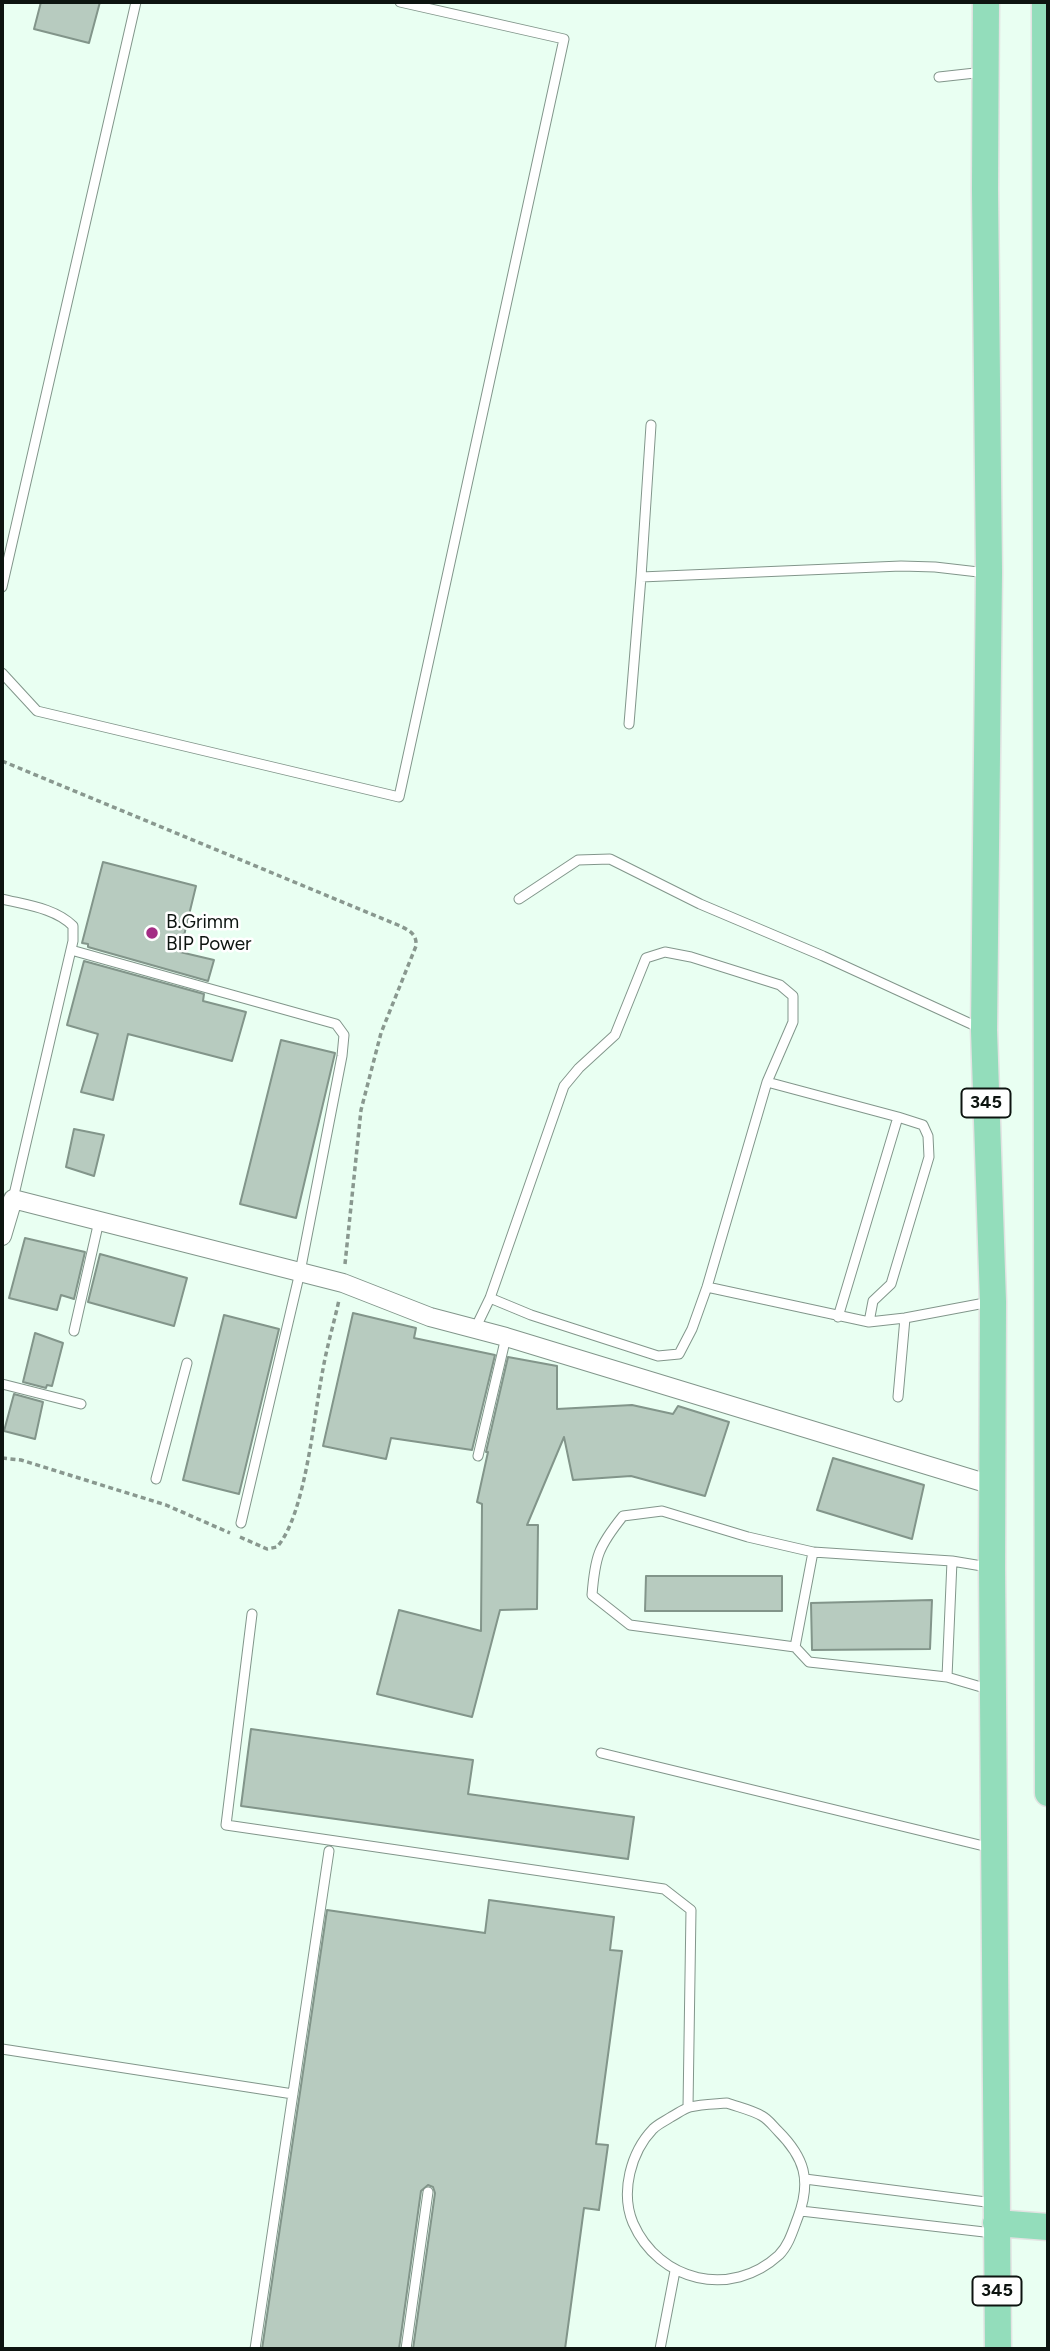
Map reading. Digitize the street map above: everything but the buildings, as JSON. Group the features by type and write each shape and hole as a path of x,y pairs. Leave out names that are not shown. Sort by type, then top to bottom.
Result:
{"main road":[{"name":"345","path":"986,2 989,573 984,1030 993,1302 992,1568 998,2349"},
{"path":"1045,2 1048,1793"},
{"path":"996,2220 1048,2227"}],"street":[{"path":"2,1236 13,1199 343,1283 430,1317 506,1337 992,1485"}],"lane":[{"path":"2,587 136,2"},
{"path":"2,673 37,711 399,797 564,40 400,2"},
{"path":"939,78 986,72"},
{"path":"629,724 651,425"},
{"path":"641,577 901,566 989,573"},
{"path":"519,899 578,860 610,859 700,904 823,956 984,1030"},
{"path":"2,899 51,912 73,926 73,941 13,1199"},
{"path":"71,950 336,1024 344,1035 300,1272 240,1523"},
{"path":"475,1329 490,1298 551,1131 564,1086 579,1068 615,1035 646,958 665,952 691,957 780,985 793,996 793,1022 767,1082 707,1287 692,1329 679,1354 658,1356 522,1312 490,1298"},
{"path":"767,1082 923,1125 928,1136 929,1157 891,1284 873,1301 869,1322"},
{"path":"838,1317 898,1117"},
{"path":"74,1331 99,1221"},
{"path":"707,1287 869,1322 993,1302"},
{"path":"898,1397 905,1318"},
{"path":"478,1456 506,1337"},
{"path":"156,1479 187,1363"},
{"path":"2,1384 81,1404"},
{"path":"992,1568 952,1561 813,1552 748,1537 663,1511 623,1516 604,1540 594,1567 592,1595 630,1625 794,1647 809,1662 947,1676 993,1691"},
{"path":"794,1647 813,1552"},
{"path":"947,1676 952,1561"},
{"path":"252,1614 226,1825 664,1889 691,1910 688,2107"},
{"path":"601,1753 994,1848"},
{"path":"255,2349 329,1851"},
{"path":"2,2049 293,2094"},
{"path":"727,2103 764,2117 792,2144 802,2161 805,2179 800,2211 791,2237 779,2254 746,2276 707,2280 675,2271 649,2250 632,2221 627,2197 629,2171 639,2148 654,2127 688,2107 727,2103"},
{"path":"805,2179 996,2220"},
{"path":"406,2349 428,2192"},
{"path":"800,2211 996,2220"},
{"path":"660,2349 675,2271"}],"path":[{"path":"2,761 398,925 413,933 417,939 381,1033 361,1110 343,1283 323,1367 302,1490 284,1539 277,1547 267,1549 166,1505 21,1460 2,1458"}],"place":[{"name":"B.Grimm BIP Power","path":"152,933"}]}
